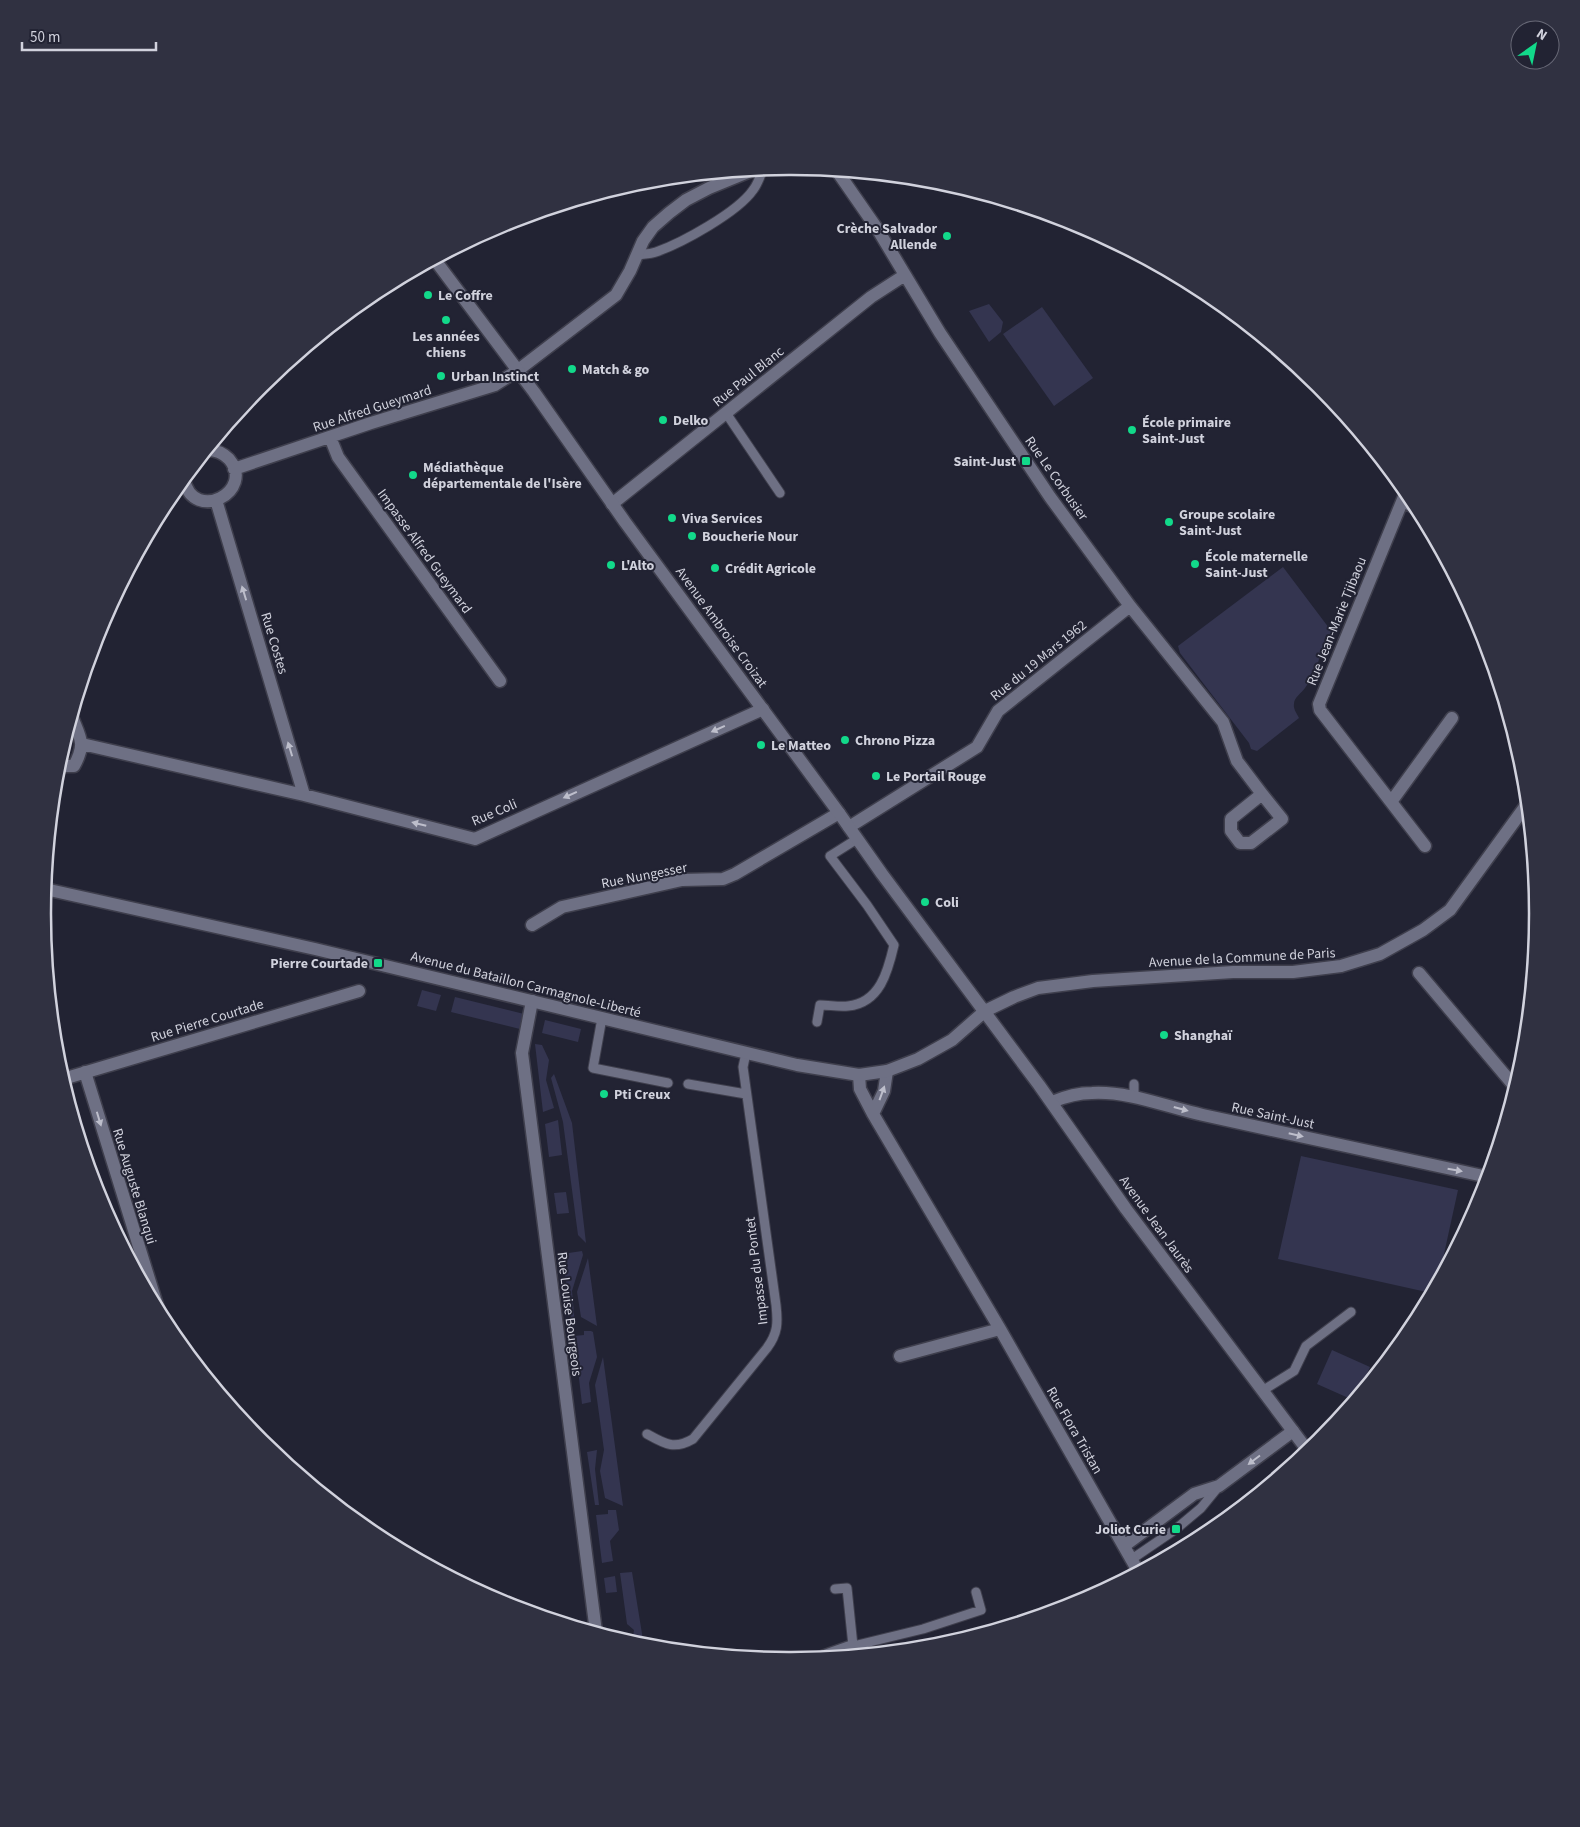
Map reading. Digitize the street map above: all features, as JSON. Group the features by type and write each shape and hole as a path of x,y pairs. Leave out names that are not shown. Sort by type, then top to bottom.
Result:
{"street":[{"name":"Rue Le Corbusier","path":"841,176 878,230 940,333 1050,497 1130,606 1224,722 1237,761 1262,794"},
{"name":"Rue Alfred Gueymard","path":"234,469 495,384 517,371 616,295 643,241 653,227 669,213 694,196 736,177"},
{"name":"Avenue Ambroise Croizat","path":"438,265 534,392 612,504 985,1011"},
{"name":"Rue Paul Blanc","path":"612,504 871,297 905,275"},
{"name":"Impasse Alfred Gueymard","path":"330,437 338,457 500,681"},
{"path":"186,489 200,500 216,500 224,497 233,485 234,469 231,462 225,456 214,451"},
{"name":"Rue Costes","path":"216,500 304,795"},
{"name":"Rue Jean-Marie Tjibaou","path":"1402,500 1319,704 1320,710 1425,846"},
{"name":"Rue du 19 Mars 1962","path":"849,827 977,747 998,711 1130,606"},
{"name":"Rue Coli","path":"82,744 304,795 475,839 763,709"},
{"path":"1391,802 1452,718"},
{"path":"66,766 74,766 82,744 75,726"},
{"name":"Avenue de la Commune de Paris","path":"985,1011 1014,996 1038,988 1093,981 1205,974 1293,972 1341,966 1380,954 1423,930 1450,910 1521,812"},
{"name":"Rue Nungesser","path":"532,925 562,907 682,880 723,879 735,874 839,813"},
{"name":"Avenue du Bataillon Carmagnole-Liberté","path":"52,891 315,948 797,1066 859,1075 887,1071 918,1058 952,1040 985,1011"},
{"path":"1419,973 1510,1081"},
{"name":"Rue Pierre Courtade","path":"69,1077 359,992"},
{"name":"Rue Louise Bourgeois","path":"532,1001 522,1054 595,1626"},
{"name":"Avenue Jean Jaurès","path":"985,1011 1052,1102 1126,1208 1303,1444"},
{"path":"873,1114 884,1091 887,1071"},
{"name":"Rue Auguste Blanqui","path":"85,1072 151,1284"},
{"name":"Rue Flora Tristan","path":"859,1075 860,1089 873,1114 1000,1329 1135,1566"},
{"name":"Rue Saint-Just","path":"1052,1102 1092,1092 1134,1091 1197,1114 1481,1176"},
{"path":"900,1356 1000,1329"},
{"path":"1124,1546 1194,1494 1219,1486 1293,1431"}],"lane":[{"path":"637,255 671,246 712,224 747,198 755,188 760,176"},
{"path":"726,413 780,493"},
{"path":"817,1022 820,1005 849,1006 873,997 888,970 894,945 830,856 857,839"},
{"path":"602,1018 593,1068 668,1084"},
{"name":"Impasse du Pontet","path":"647,1434 674,1446 683,1445 693,1439 774,1338 778,1320 746,1094 743,1067 746,1053"},
{"path":"688,1084 746,1094"},
{"path":"1262,1391 1294,1370 1306,1346 1351,1312"},
{"path":"1132,1559 1189,1519 1219,1486"},
{"path":"835,1589 847,1588 854,1649"},
{"path":"858,1649 923,1630 981,1610 976,1592"}],"shaded area":[{"path":"989,304 1003,322 1001,332 989,342 969,311"},
{"path":"1042,307 1093,378 1054,406 1003,334"},
{"path":"1283,567 1332,632 1309,681 1294,702 1294,708 1299,718 1257,751 1251,749 1249,743 1180,653 1178,646"},
{"path":"422,990 441,995 436,1011 417,1006"},
{"path":"455,997 524,1014 520,1029 451,1012"},
{"path":"545,1020 581,1029 578,1042 542,1033"},
{"path":"535,1044 542,1045 549,1060 546,1080 554,1108 543,1112"},
{"path":"554,1074 572,1123 586,1243 578,1235 563,1122 551,1078"},
{"path":"558,1120 562,1155 549,1157 545,1124"},
{"path":"1301,1156 1458,1190 1443,1259 1425,1292 1278,1259"},
{"path":"566,1192 569,1213 557,1214 554,1193"},
{"path":"582,1251 583,1255 572,1291 575,1325 572,1325 562,1254"},
{"path":"588,1258 597,1326 581,1317 577,1292"},
{"path":"584,1331 593,1332 597,1357 589,1383 591,1402 582,1404 574,1336 584,1335"},
{"path":"1332,1350 1370,1367 1367,1374 1348,1398 1317,1384"},
{"path":"603,1357 623,1506 605,1498 600,1471 604,1450 595,1385"},
{"path":"597,1450 595,1469 599,1505 595,1505 587,1452"},
{"path":"608,1510 616,1510 619,1530 610,1541 613,1561 602,1563 596,1515 608,1514"},
{"path":"632,1572 643,1637 633,1635 634,1630 627,1624 620,1573"},
{"path":"615,1576 617,1592 606,1593 604,1578"}],"place":[{"name":"Crèche Salvador Allende","path":"947,236"},
{"name":"Le Coffre","path":"428,295"},
{"name":"Les années chiens","path":"446,320"},
{"name":"Match & go","path":"572,369"},
{"name":"Urban Instinct","path":"441,376"},
{"name":"Delko","path":"663,420"},
{"name":"École primaire Saint-Just","path":"1132,430"},
{"name":"Saint-Just","path":"1026,461"},
{"name":"Médiathèque départementale de l'Isère","path":"413,475"},
{"name":"Viva Services","path":"672,518"},
{"name":"Groupe scolaire Saint-Just","path":"1169,522"},
{"name":"Boucherie Nour","path":"692,536"},
{"name":"École maternelle Saint-Just","path":"1195,564"},
{"name":"L'Alto","path":"611,565"},
{"name":"Crédit Agricole","path":"715,568"},
{"name":"Chrono Pizza","path":"845,740"},
{"name":"Le Matteo","path":"761,745"},
{"name":"Le Portail Rouge","path":"876,776"},
{"name":"Coli","path":"925,902"},
{"name":"Pierre Courtade","path":"378,963"},
{"name":"Shanghaï","path":"1164,1035"},
{"name":"Pti Creux","path":"604,1094"},
{"name":"Joliot Curie","path":"1176,1529"}]}
